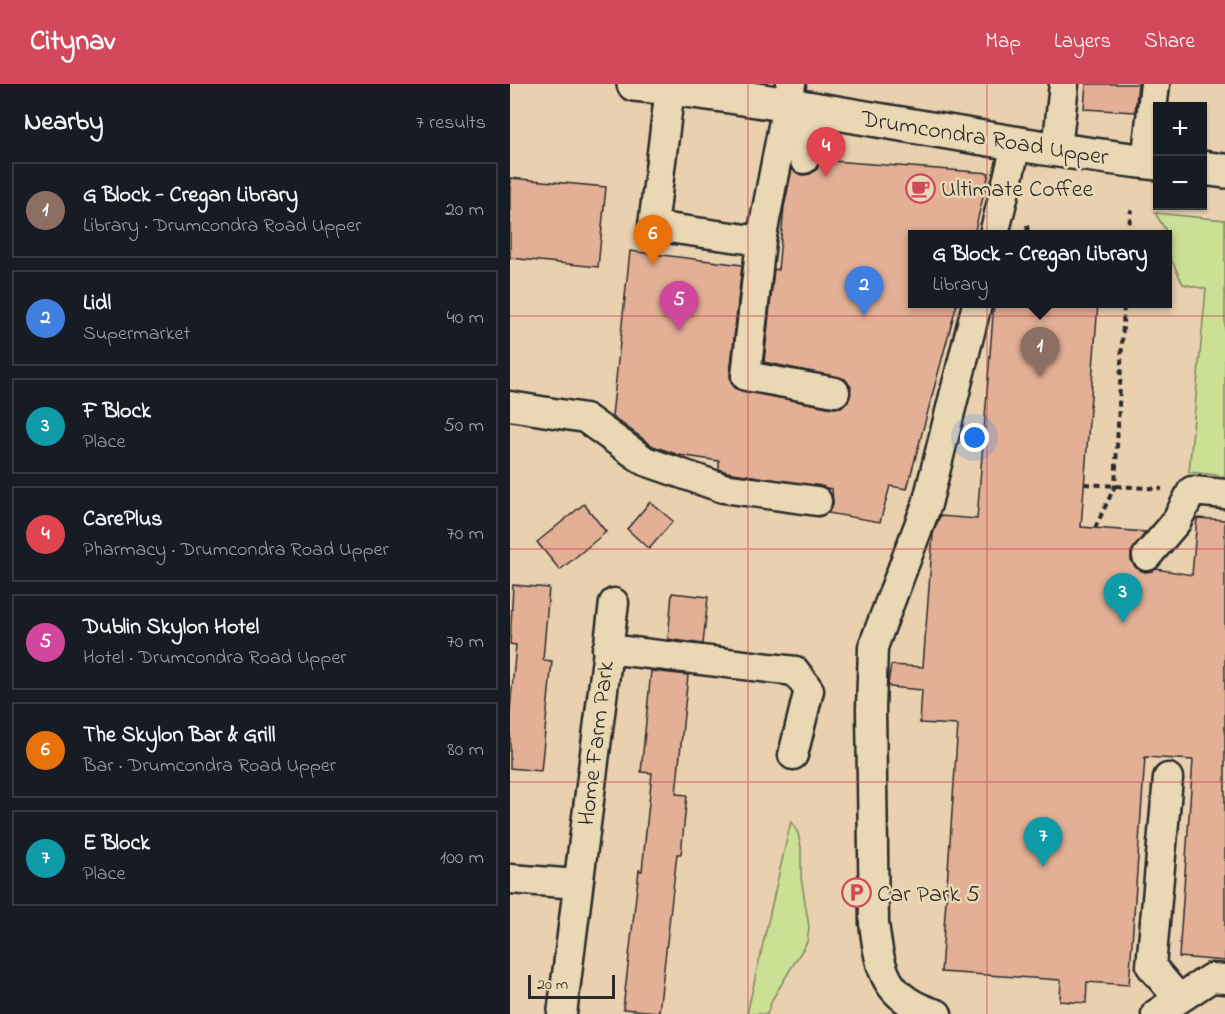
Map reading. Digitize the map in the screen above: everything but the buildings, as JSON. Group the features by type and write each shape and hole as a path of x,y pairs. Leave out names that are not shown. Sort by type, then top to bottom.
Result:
{"main road":[{"name":"Drumcondra Road Upper","path":"634,84 796,99 1057,150 1152,163"},
{"path":"1207,169 1225,171"}],"street":[{"path":"1057,150 1064,84"},
{"path":"1152,163 1155,84"},
{"path":"670,88 652,226 761,241"},
{"path":"796,99 804,159"},
{"path":"796,99 761,241 746,376 835,392"},
{"path":"995,230 1017,142"},
{"path":"937,1014 916,1008 892,989 884,975 878,952 874,922 871,710 873,647 927,504 976,308"},
{"path":"510,406 585,418 645,461 723,488 817,501"},
{"path":"1147,556 1176,522 1192,491 1225,494"},
{"name":"Home Farm Park","path":"562,1014 614,603"},
{"path":"607,649 795,671 809,690 793,755"},
{"path":"1168,778 1151,966 1167,1006 1211,978 1225,979"},
{"path":"510,879 578,884"}],"path":[{"path":"1128,230 1131,210"},
{"path":"1095,528 1115,486 1124,308"},
{"path":"1085,484 1192,491"}],"green space":[{"path":"1155,213 1225,220 1225,476 1189,472 1206,289 1183,284 1172,261 1172,230 1166,230"},
{"path":"791,821 798,833 801,847 801,877 809,927 807,942 773,998 767,1014 747,1014"}],"place":[{"name":"CarePlus","path":"826,177"},
{"name":"Ultimate Coffee","path":"920,188"},
{"name":"The Skylon Bar & Grill","path":"653,265"},
{"name":"Lidl","path":"864,316"},
{"name":"Dublin Skylon Hotel","path":"679,331"},
{"name":"G Block - Cregan Library","path":"1040,377"},
{"name":"F Block","path":"1123,623"},
{"name":"E Block","path":"1043,867"},
{"name":"Car Park 5","path":"856,893"}]}
